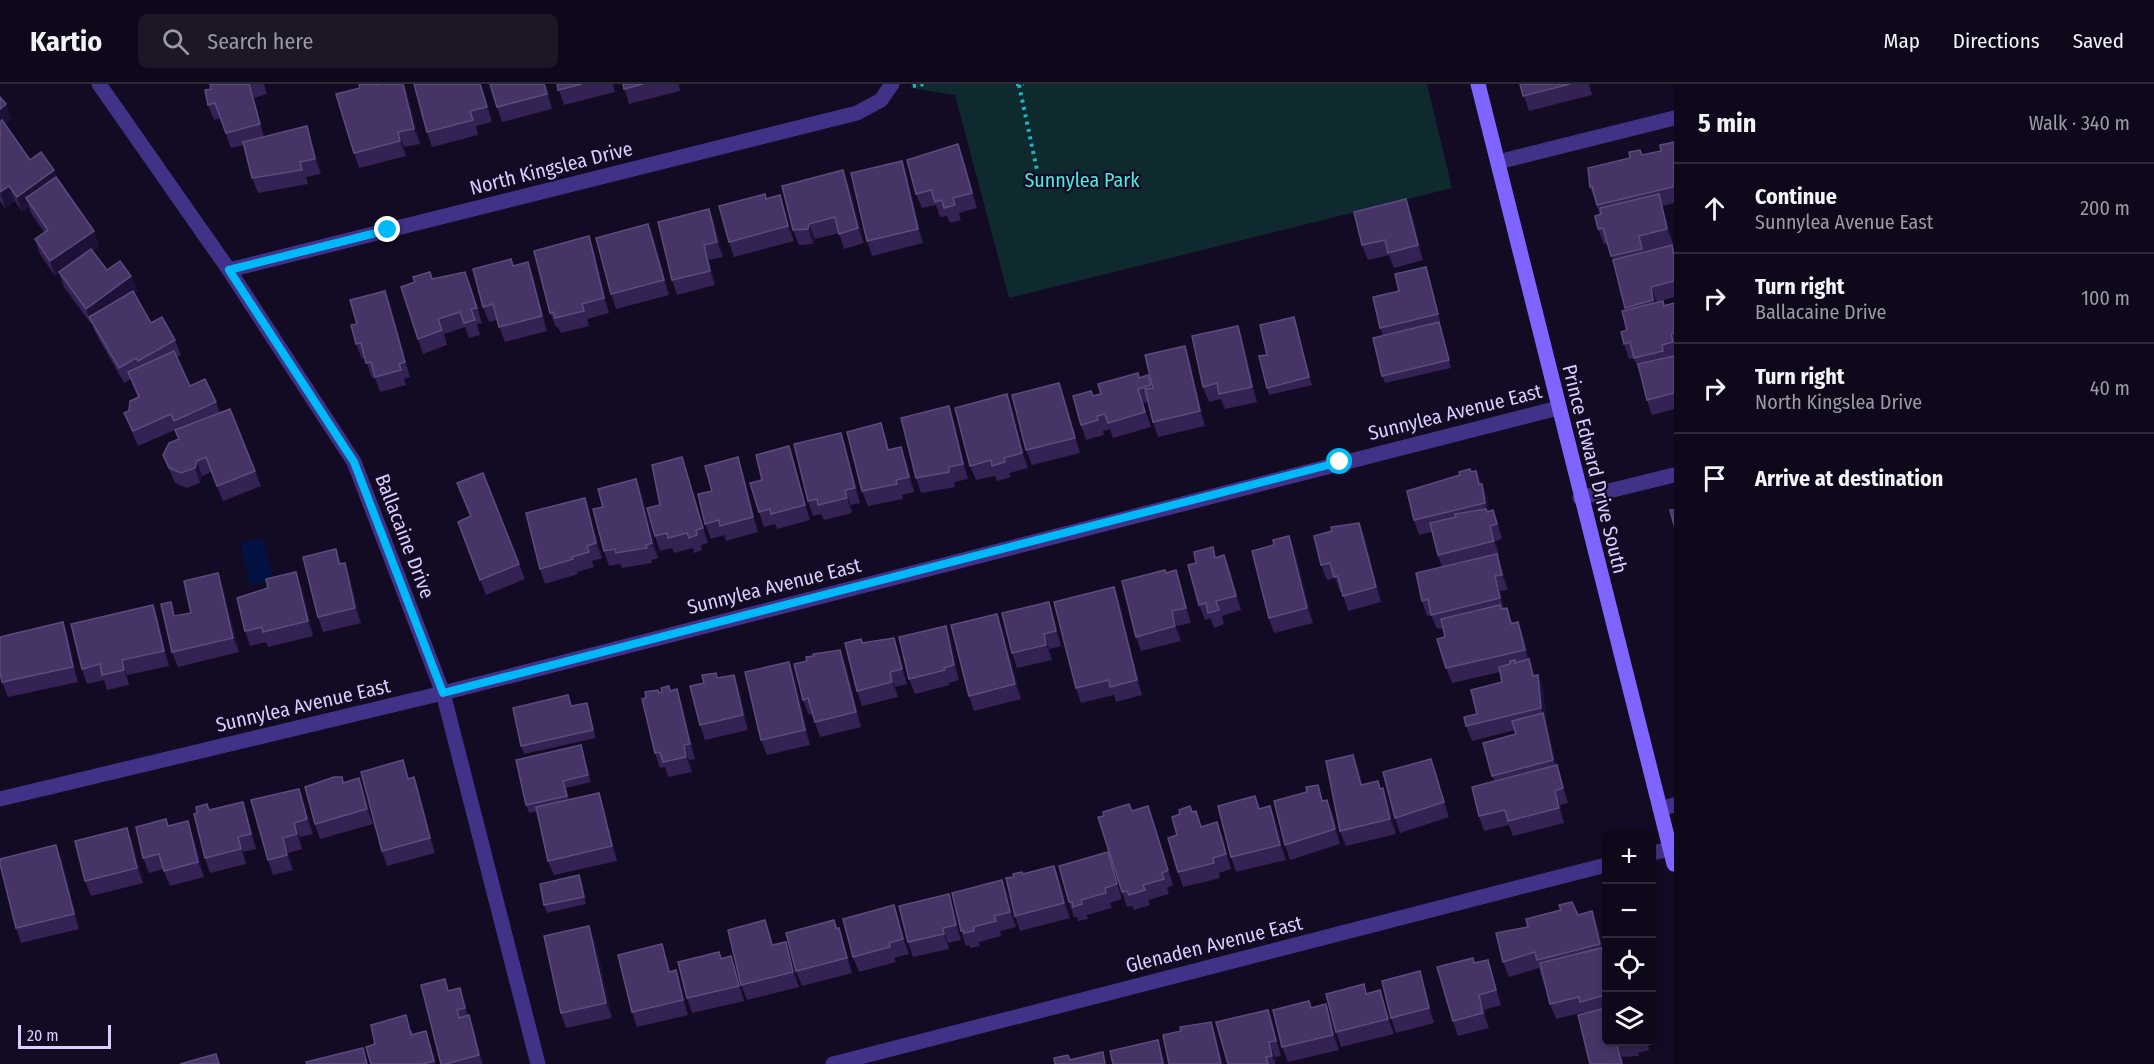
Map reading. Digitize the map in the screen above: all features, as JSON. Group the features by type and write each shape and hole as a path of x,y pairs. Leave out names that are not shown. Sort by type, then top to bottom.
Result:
{"street":[{"name":"Ballacaine Drive","path":"99,84 229,270 354,462 443,693 538,1064"},
{"name":"North Kingslea Drive","path":"229,270 843,116 881,100 892,84"},
{"name":"Prince Edward Drive South","path":"1478,84 1580,498 1667,807 1672,856"},
{"path":"1498,162 1674,118"},
{"name":"Sunnylea Avenue East","path":"0,799 443,693 1558,408"},
{"path":"1580,498 1674,475"},
{"path":"1656,854 1672,856"},
{"name":"Glenaden Avenue East","path":"833,1064 1602,866"}],"path":[{"path":"1024,84 1017,84 1037,170"}],"green space":[{"name":"Sunnylea Park","path":"912,84 1427,84 1452,188 1009,298 955,95 911,88"}],"shaded area":[{"path":"262,538 274,580 271,584 266,582 250,586 240,543"}],"building":[{"path":"210,84 249,84 260,124 226,133 215,103 208,105 205,90 211,89"},
{"path":"359,84 403,84 414,129 398,132 400,141 354,153 336,94 360,88"},
{"path":"414,84 480,84 487,107 470,111 473,120 427,132"},
{"path":"490,84 544,84 547,94 497,107"},
{"path":"557,84 582,84 558,90"},
{"path":"623,84 643,84 624,89"},
{"path":"1520,84 1570,84 1523,96"},
{"path":"0,97 6,104 0,109"},
{"path":"2,120 30,160 41,152 54,170 17,197 9,186 0,192 0,122"},
{"path":"307,126 315,159 300,162 302,170 252,178 243,142"},
{"path":"1674,142 1673,187 1597,205 1592,186 1590,187 1588,168 1630,158 1629,152 1640,150 1642,155 1661,151 1660,145"},
{"path":"958,144 972,193 953,198 955,205 944,208 942,200 935,202 931,190 916,194 907,160"},
{"path":"902,161 918,229 867,241 851,173"},
{"path":"843,170 858,228 839,234 835,217 809,224 808,229 793,230 782,186"},
{"path":"56,177 94,231 50,261 35,239 48,230 26,198"},
{"path":"765,194 766,199 780,195 788,226 729,242 719,206"},
{"path":"1659,194 1667,229 1639,236 1642,249 1611,256 1603,228 1598,229 1595,216 1601,214 1600,208"},
{"path":"1406,199 1418,245 1388,253 1385,240 1362,245 1354,212"},
{"path":"709,209 717,242 704,245 710,271 672,280 658,222"},
{"path":"648,224 664,280 611,294 596,238"},
{"path":"589,236 604,298 582,304 584,311 555,318 553,312 550,313 534,251"},
{"path":"1672,245 1674,281 1651,287 1653,300 1625,308 1613,260"},
{"path":"91,249 107,270 120,261 131,276 86,309 59,272"},
{"path":"511,259 513,266 528,262 542,316 499,327 493,304 483,307 473,269"},
{"path":"1426,267 1438,314 1380,328 1373,297 1399,291 1395,274"},
{"path":"430,272 432,279 465,272 477,308 471,309 475,320 464,323 460,312 438,319 442,330 418,339 401,287 415,282 413,277"},
{"path":"133,291 151,323 162,317 175,340 138,361 136,358 119,368 89,317"},
{"path":"385,291 405,362 399,364 401,370 375,377 371,362 366,363 361,343 356,344 351,325 357,324 350,300"},
{"path":"1663,301 1664,306 1674,303 1674,333 1671,334 1673,342 1662,345 1663,351 1634,358 1630,342 1624,344 1621,332 1627,330 1622,311"},
{"path":"1294,317 1309,377 1267,388 1259,356 1267,355 1260,325"},
{"path":"1439,322 1449,360 1382,376 1373,338"},
{"path":"1238,326 1252,387 1219,394 1217,383 1203,387 1192,336"},
{"path":"1185,346 1200,411 1153,422 1145,389 1153,388 1145,355"},
{"path":"174,351 190,386 205,379 216,402 174,421 171,414 133,431 124,413 129,411 130,401 139,397 128,372"},
{"path":"1674,356 1674,393 1647,400 1638,364"},
{"path":"1138,373 1139,378 1148,375 1151,385 1138,389 1145,412 1108,423 1105,414 1097,416 1098,420 1081,425 1073,396 1091,391 1093,396 1101,394 1098,384"},
{"path":"1059,383 1075,438 1026,450 1012,395"},
{"path":"1007,394 1022,453 1004,458 1005,462 992,466 991,460 970,466 955,408"},
{"path":"949,406 963,464 949,467 949,472 916,478 901,418"},
{"path":"230,409 255,471 217,486 206,457 197,461 195,468 181,473 169,468 163,455 169,443 179,439 175,430"},
{"path":"881,423 888,450 901,447 909,477 896,480 897,484 862,491 847,432"},
{"path":"841,433 855,488 845,490 847,498 818,505 817,499 808,501 794,444"},
{"path":"789,446 805,505 771,514 770,509 759,512 750,483 762,480 756,455"},
{"path":"682,457 703,528 696,530 697,535 689,538 687,533 668,538 667,533 655,536 647,508 660,505 652,465"},
{"path":"738,457 753,517 720,526 719,520 705,524 698,494 712,491 705,466"},
{"path":"1470,469 1471,472 1476,471 1479,484 1482,484 1485,503 1414,520 1407,491 1460,475 1459,472"},
{"path":"483,473 519,564 480,580 458,522 471,516 457,483"},
{"path":"636,479 652,543 646,545 647,548 616,553 615,549 604,551 593,509 603,507 598,489"},
{"path":"585,498 596,543 587,546 589,552 540,569 526,513"},
{"path":"1486,509 1487,512 1493,510 1497,524 1490,526 1494,541 1438,555 1430,523 1456,517 1455,514"},
{"path":"1670,510 1674,510 1674,525"},
{"path":"1359,523 1376,587 1343,596 1338,576 1334,577 1330,563 1321,565 1314,536 1332,531 1331,527"},
{"path":"1289,536 1307,608 1269,618 1252,551 1274,545 1273,540"},
{"path":"1213,547 1215,558 1224,555 1236,596 1216,601 1219,610 1208,613 1206,603 1199,605 1188,565 1196,563 1194,552"},
{"path":"336,549 339,564 345,563 355,608 318,617 303,557"},
{"path":"1497,554 1502,575 1495,576 1500,598 1431,615 1428,599 1422,601 1416,573"},
{"path":"1165,570 1166,573 1176,570 1186,608 1172,611 1175,626 1136,637 1122,581"},
{"path":"296,572 308,621 263,632 262,627 245,631 237,598 268,588 266,579"},
{"path":"218,573 233,638 172,652 161,604 171,602 174,616 191,613 184,581"},
{"path":"1114,587 1137,680 1110,687 1109,680 1076,688 1054,602"},
{"path":"1049,602 1056,631 1044,634 1046,645 1012,653 1002,613"},
{"path":"153,605 164,651 122,660 124,670 102,675 100,664 82,669 71,624"},
{"path":"1500,605 1501,609 1507,608 1511,624 1518,622 1525,650 1446,668 1437,639 1445,637 1441,619"},
{"path":"997,614 1015,684 969,696 951,625"},
{"path":"63,622 73,667 2,682 0,637"},
{"path":"946,626 954,665 944,668 945,670 909,679 899,637"},
{"path":"894,638 902,669 890,672 892,682 857,691 845,643 861,639 862,643"},
{"path":"840,650 856,712 815,722 808,698 803,700 794,664 807,661 806,657 814,656 813,654"},
{"path":"1529,659 1533,676 1538,675 1541,708 1466,726 1464,717 1477,714 1471,690 1502,682 1499,667 1510,664 1510,661 1515,660 1515,663"},
{"path":"789,662 805,730 761,740 745,672"},
{"path":"716,673 717,678 734,675 743,715 700,725 690,686 704,683 702,675"},
{"path":"669,686 670,691 677,689 690,744 684,745 686,757 663,762 660,752 655,753 642,699 646,698 645,692 658,690 659,693 662,692 661,688"},
{"path":"568,695 571,706 587,703 593,730 521,746 513,708"},
{"path":"1543,713 1553,760 1492,776 1483,743 1516,734 1512,721"},
{"path":"581,745 588,775 563,781 567,796 526,805 516,760"},
{"path":"1353,755 1361,785 1378,781 1380,789 1383,788 1390,819 1340,831 1326,761"},
{"path":"1431,759 1444,802 1395,818 1383,772"},
{"path":"403,760 408,779 414,777 430,838 382,851 361,772"},
{"path":"1557,765 1563,788 1555,791 1559,808 1508,821 1505,810 1479,816 1472,787"},
{"path":"334,777 342,777 343,783 359,778 367,809 315,824 305,787"},
{"path":"1318,785 1322,801 1327,800 1335,829 1285,845 1274,801 1307,792 1306,787"},
{"path":"299,789 307,819 294,823 297,834 283,838 287,855 268,860 251,800"},
{"path":"599,793 612,846 548,861 536,807"},
{"path":"1255,796 1259,809 1270,806 1280,845 1231,857 1218,806"},
{"path":"243,802 251,834 238,837 241,849 205,858 194,814 197,813 196,807 207,804 209,810"},
{"path":"1129,804 1132,811 1148,806 1168,870 1162,873 1164,879 1143,885 1145,890 1129,895 1127,891 1122,892 1098,817 1104,816 1103,812"},
{"path":"1190,806 1192,812 1196,811 1201,827 1217,822 1226,854 1213,858 1214,863 1178,872 1168,838 1177,835 1172,817 1180,814 1179,810"},
{"path":"166,819 168,826 188,821 198,862 164,871 159,854 143,858 136,827"},
{"path":"127,828 137,868 85,881 75,841"},
{"path":"56,845 74,914 16,928 0,859"},
{"path":"1108,852 1117,884 1105,888 1106,893 1081,900 1082,904 1073,907 1072,902 1069,902 1059,866"},
{"path":"1054,866 1064,903 1015,916 1006,878 1014,877 1013,874 1022,872 1023,874"},
{"path":"579,875 584,897 544,905 540,884"},
{"path":"1002,880 1010,912 994,916 996,921 973,927 974,931 964,933 963,930 961,931 952,893"},
{"path":"949,894 956,925 943,928 944,934 908,942 899,906"},
{"path":"1572,902 1578,915 1592,911 1600,944 1537,960 1535,952 1503,962 1496,933 1528,927 1526,919 1561,910 1559,905"},
{"path":"894,905 903,939 889,943 890,947 853,957 843,919"},
{"path":"765,920 772,945 786,942 793,972 741,985 728,930"},
{"path":"834,920 836,928 839,928 847,958 796,971 786,933"},
{"path":"589,926 606,1003 561,1013 544,936"},
{"path":"662,944 669,972 676,970 683,1000 632,1012 618,955"},
{"path":"1601,948 1602,996 1580,1002 1579,997 1550,1004 1540,963"},
{"path":"719,952 721,959 731,956 739,986 687,998 678,962"},
{"path":"1473,958 1474,963 1488,960 1496,990 1479,995 1483,1013 1453,1021 1437,967"},
{"path":"1420,971 1429,1008 1391,1018 1382,981"},
{"path":"445,979 448,991 460,988 465,1008 457,1010 459,1018 469,1015 479,1055 441,1064 421,985"},
{"path":"1364,984 1366,994 1380,990 1388,1019 1336,1032 1326,994"},
{"path":"1309,1001 1311,1008 1326,1004 1333,1035 1282,1047 1273,1010"},
{"path":"1602,1009 1602,1046 1617,1046 1622,1064 1590,1064 1578,1015"},
{"path":"1268,1010 1276,1041 1269,1042 1272,1056 1266,1057 1268,1064 1228,1064 1216,1022"},
{"path":"406,1015 411,1035 426,1031 434,1061 422,1064 371,1064 366,1047 375,1044 371,1025"},
{"path":"1211,1022 1221,1064 1169,1064 1163,1035 1181,1031 1180,1027"},
{"path":"1158,1040 1163,1064 1113,1064 1110,1051"},
{"path":"363,1048 367,1064 307,1064 306,1062"},
{"path":"1103,1052 1105,1064 1055,1064 1054,1058 1068,1055 1070,1060"},
{"path":"216,1054 219,1064 180,1064"}],"route":[{"path":"388,230 229,270 354,462 443,693 1340,462"}]}
